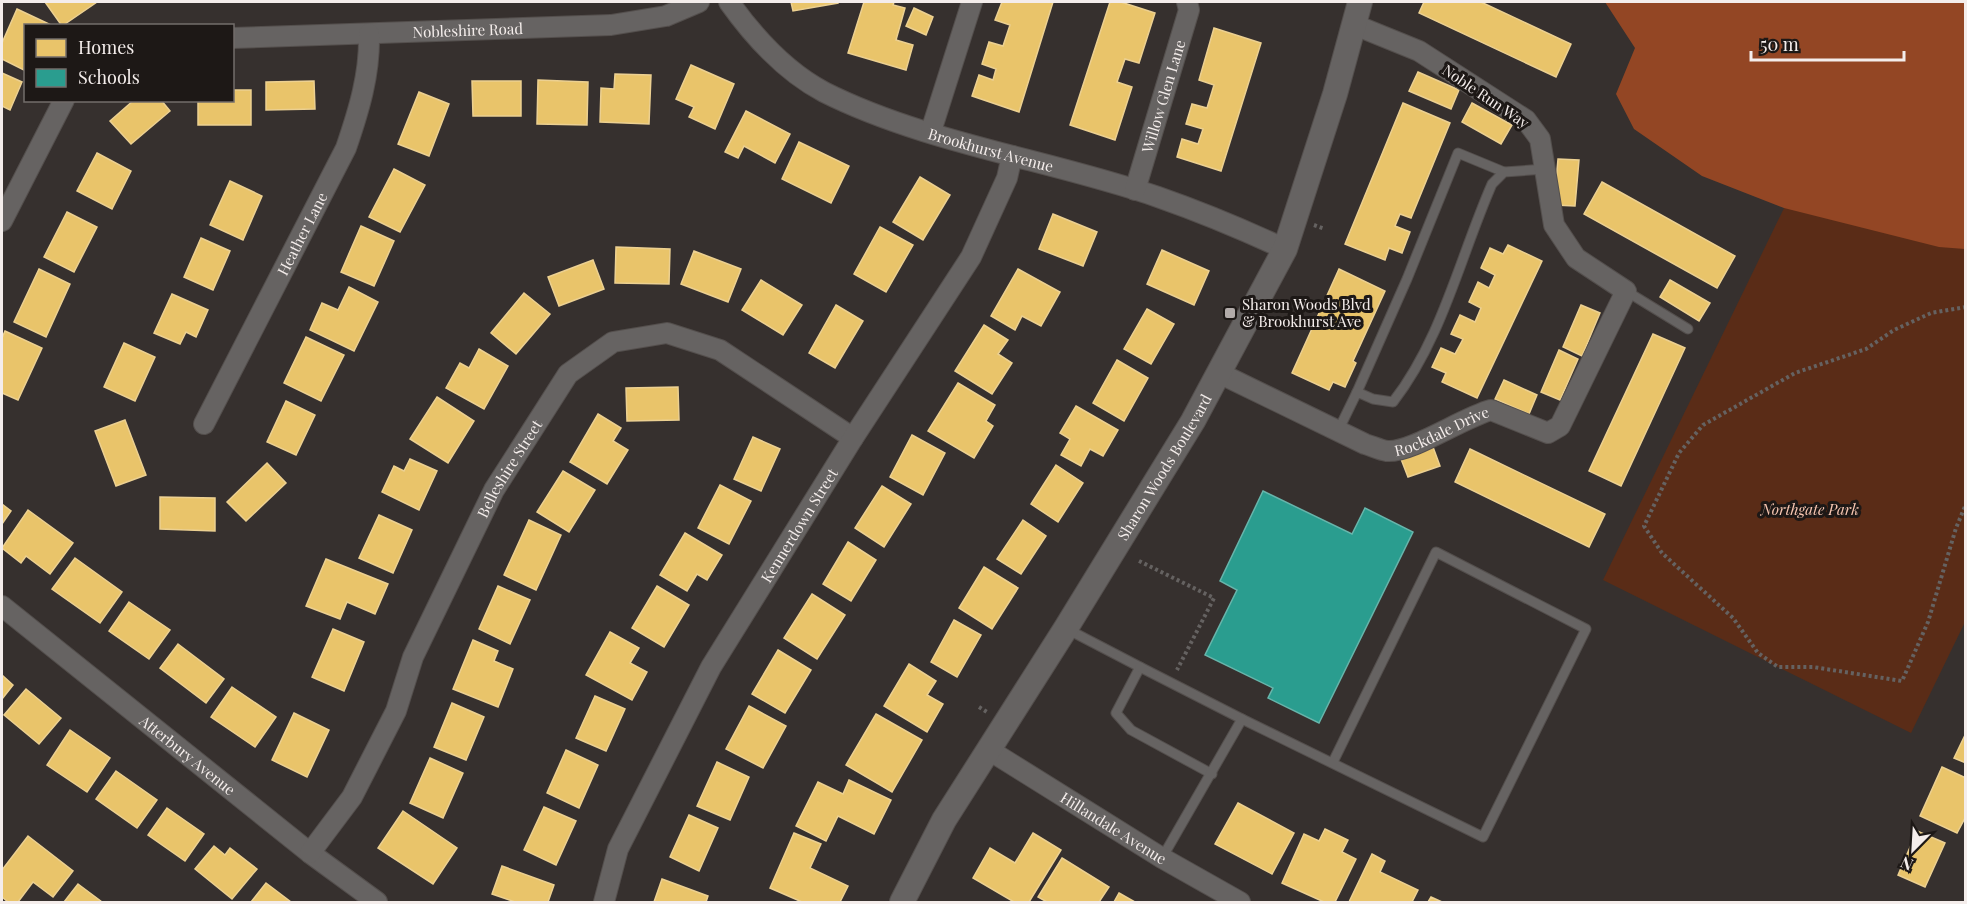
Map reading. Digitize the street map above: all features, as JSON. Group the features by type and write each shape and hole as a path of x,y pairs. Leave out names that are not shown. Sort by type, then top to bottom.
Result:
{"street":[{"name":"Nobleshire Road","path":"234,38 611,25 666,16 699,2"},
{"name":"Brookhurst Avenue","path":"729,2 749,30 785,66 822,91 877,115 1158,197 1285,249"},
{"path":"931,131 972,2"},
{"name":"Willow Glen Lane","path":"1135,190 1189,10 1187,2"},
{"name":"Sharon Woods Boulevard","path":"902,903 944,820 1193,422 1285,249 1355,25 1360,2"},
{"name":"Noble Run Way","path":"1355,25 1419,51 1526,120 1540,139 1554,225 1576,258 1626,291"},
{"name":"Heather Lane","path":"204,424 346,148 362,102 370,56 369,34"},
{"path":"2,221 63,102"},
{"name":"Kennerdown Street","path":"604,903 618,849 711,667 853,438 971,257 1006,178 1012,156"},
{"name":"Rockdale Drive","path":"1219,373 1365,444 1389,451 1414,445 1451,425 1491,410 1500,411 1541,431 1554,431 1560,426 1626,291"},
{"name":"Belleshire Street","path":"310,853 352,797 396,711 413,657 494,490 568,374 613,342 668,333 720,350 853,438"},
{"name":"Atterbury Avenue","path":"2,606 310,853 377,903"},
{"name":"Hillandale Avenue","path":"989,750 1162,858 1240,903"}],"lane":[{"path":"1338,431 1407,279 1458,153 1504,172 1545,169"},
{"path":"1357,392 1373,399 1393,402 1408,382 1450,297 1492,184 1504,172"},
{"path":"1626,291 1689,329"},
{"path":"1066,628 1140,668 1483,837 1586,629 1436,552 1333,762"},
{"path":"1140,668 1116,713 1131,730 1212,774"},
{"path":"1162,858 1242,719"}],"path":[{"path":"1314,225 1325,229"},
{"path":"1965,307 1931,313 1894,330 1866,349 1795,373 1703,425 1679,453 1644,526 1662,553 1733,618 1758,653 1778,667 1813,667 1902,681 1928,622 1965,504"},
{"path":"1139,561 1214,598 1170,683"},
{"path":"979,708 987,712"}],"green space":[{"name":"Northgate Park","path":"1842,89 1965,152 1965,622 1911,733 1603,580"}],"shaded area":[{"path":"1605,2 1965,2 1965,249 1939,247 1784,208 1702,176 1634,129 1616,94 1635,48"}],"building: Homes":[{"path":"45,2 97,2 65,24 61,24"},
{"path":"791,2 838,2 838,3 793,11"},
{"path":"864,2 894,2 893,5 905,8 896,40 913,45 906,70 848,53"},
{"path":"1002,2 1053,2 1019,112 972,96 979,75 993,80 996,69 982,64 989,42 1003,46 1010,25 995,20"},
{"path":"1110,2 1121,2 1155,13 1139,63 1125,59 1117,82 1132,87 1115,140 1070,125"},
{"path":"1424,2 1481,2 1571,44 1556,77 1419,13"},
{"path":"914,8 933,17 926,35 906,26"},
{"path":"17,9 49,24 24,24 24,70 2,59 2,43"},
{"path":"1214,28 1261,43 1221,171 1177,157 1182,139 1198,144 1203,129 1186,124 1192,104 1207,108 1214,85 1199,80"},
{"path":"691,65 734,84 715,129 689,117 694,107 676,99"},
{"path":"1418,72 1459,90 1451,109 1409,91"},
{"path":"2,73 22,82 10,110 2,106"},
{"path":"615,74 651,75 649,124 600,122 601,88 614,89"},
{"path":"538,80 588,82 587,125 537,124"},
{"path":"314,81 315,109 266,110 266,82"},
{"path":"472,81 521,81 521,116 473,116"},
{"path":"234,90 251,90 251,125 198,125 198,102 234,102"},
{"path":"419,92 449,104 429,156 398,144"},
{"path":"132,102 163,102 170,111 131,144 110,121"},
{"path":"1403,103 1450,123 1411,218 1400,214 1395,226 1410,232 1402,253 1389,248 1385,260 1345,244"},
{"path":"1472,103 1512,125 1501,144 1462,122"},
{"path":"746,111 790,134 775,163 744,146 738,158 725,152"},
{"path":"799,142 849,166 831,203 782,179"},
{"path":"97,153 131,171 112,209 77,191"},
{"path":"1558,159 1579,160 1575,206 1554,205"},
{"path":"394,169 425,185 400,232 369,217"},
{"path":"920,177 950,195 923,240 893,222"},
{"path":"230,181 262,196 243,240 210,225"},
{"path":"1602,182 1735,256 1717,288 1584,214"},
{"path":"67,212 97,227 74,272 44,257"},
{"path":"1053,214 1097,232 1083,266 1039,249"},
{"path":"361,226 394,241 374,286 341,272"},
{"path":"880,227 913,245 886,292 854,274"},
{"path":"201,238 230,251 213,290 184,277"},
{"path":"1508,245 1542,261 1477,398 1442,382 1446,373 1432,367 1441,348 1455,354 1463,339 1451,334 1460,315 1475,322 1481,308 1469,302 1478,282 1489,288 1495,275 1481,268 1490,248 1503,254"},
{"path":"616,247 670,249 669,284 615,283"},
{"path":"1162,250 1209,271 1194,305 1147,284"},
{"path":"694,251 741,269 728,302 681,284"},
{"path":"593,260 604,289 559,306 548,277"},
{"path":"39,269 70,284 46,337 14,322"},
{"path":"1018,269 1060,292 1041,326 1022,316 1015,330 991,316"},
{"path":"1339,269 1385,291 1353,361 1356,363 1345,387 1333,382 1329,390 1292,373"},
{"path":"761,280 802,305 783,335 742,310"},
{"path":"1670,280 1710,303 1699,321 1660,297"},
{"path":"349,287 378,302 354,351 310,330 322,303 338,310"},
{"path":"524,293 550,314 516,354 491,333"},
{"path":"172,294 208,310 196,337 186,332 180,344 154,333"},
{"path":"836,305 863,321 835,368 809,353"},
{"path":"1581,305 1600,313 1582,356 1563,347"},
{"path":"1147,309 1174,324 1151,364 1124,349"},
{"path":"984,325 1008,340 998,354 1012,363 992,394 955,371"},
{"path":"5,331 42,348 18,400 2,393 2,338"},
{"path":"1653,334 1685,348 1621,486 1589,471"},
{"path":"306,337 344,355 321,401 284,383"},
{"path":"124,343 155,357 135,401 104,387"},
{"path":"479,349 508,366 484,409 446,388 460,363 469,368"},
{"path":"1559,350 1578,359 1560,400 1541,392"},
{"path":"1117,360 1148,378 1124,421 1093,403"},
{"path":"1504,380 1537,395 1529,414 1495,399"},
{"path":"958,383 995,405 986,421 993,426 974,458 928,431"},
{"path":"678,387 679,420 627,421 626,388"},
{"path":"437,397 474,421 448,463 410,439"},
{"path":"286,401 315,415 296,455 267,442"},
{"path":"1076,406 1118,430 1103,456 1090,449 1081,466 1061,455 1070,439 1060,433"},
{"path":"598,414 621,428 613,441 628,450 607,484 570,462"},
{"path":"125,420 146,475 116,486 95,431"},
{"path":"912,435 945,453 923,495 890,477"},
{"path":"753,437 780,449 761,491 734,479"},
{"path":"1433,447 1440,466 1408,477 1401,459"},
{"path":"1470,449 1605,514 1589,547 1455,482"},
{"path":"410,459 437,471 419,510 382,492 394,466 404,471"},
{"path":"267,463 286,483 246,521 227,502"},
{"path":"1056,465 1083,483 1058,522 1031,504"},
{"path":"563,471 595,490 569,532 537,512"},
{"path":"720,485 751,501 729,544 698,528"},
{"path":"882,486 911,504 884,547 855,528"},
{"path":"160,497 215,498 215,531 160,529"},
{"path":"2,504 11,511 2,524"},
{"path":"28,510 73,543 50,574 26,556 21,563 2,548"},
{"path":"379,515 412,530 393,573 359,558"},
{"path":"529,520 561,535 536,590 504,575"},
{"path":"1023,520 1046,536 1021,574 997,559"},
{"path":"685,533 722,555 707,580 697,574 687,591 660,575"},
{"path":"848,542 876,560 851,601 823,584"},
{"path":"75,558 122,592 100,623 52,589"},
{"path":"326,559 388,584 375,614 347,602 340,619 306,606"},
{"path":"984,567 1018,588 992,629 959,608"},
{"path":"498,586 530,600 510,644 479,629"},
{"path":"657,586 689,605 664,647 632,628"},
{"path":"812,594 845,615 817,659 784,638"},
{"path":"129,602 170,630 149,659 109,631"},
{"path":"954,620 981,635 957,677 931,662"},
{"path":"333,629 364,642 344,691 312,677"},
{"path":"610,632 639,648 630,663 647,672 632,700 586,675"},
{"path":"473,640 498,651 494,661 513,669 498,707 453,689"},
{"path":"178,644 224,679 206,703 160,668"},
{"path":"778,650 811,670 785,713 752,694"},
{"path":"909,664 936,681 927,695 943,704 927,732 884,706"},
{"path":"2,675 13,685 2,699"},
{"path":"232,687 276,717 255,747 211,717"},
{"path":"26,689 61,718 39,744 4,715"},
{"path":"595,696 625,709 606,751 576,738"},
{"path":"452,703 484,717 466,760 434,747"},
{"path":"749,706 786,726 763,768 726,749"},
{"path":"294,713 329,730 307,777 272,760"},
{"path":"876,714 922,740 892,792 846,765"},
{"path":"70,730 110,758 87,792 47,765"},
{"path":"1966,733 1966,763 1954,758"},
{"path":"566,750 598,765 579,808 547,793"},
{"path":"430,758 463,773 443,818 410,803"},
{"path":"717,762 749,777 730,820 697,806"},
{"path":"1942,767 1966,778 1966,816 1957,833 1920,816"},
{"path":"116,771 157,800 137,828 96,799"},
{"path":"849,780 891,800 874,834 838,816 826,841 796,826 818,782 843,794"},
{"path":"1238,803 1294,833 1272,874 1215,844"},
{"path":"544,807 576,821 556,865 524,850"},
{"path":"167,808 204,834 185,861 148,835"},
{"path":"403,811 457,848 433,884 378,848"},
{"path":"689,815 718,828 699,871 670,857"},
{"path":"1325,829 1348,840 1342,852 1356,859 1335,902 1324,902 1282,883 1304,834 1319,841"},
{"path":"1917,831 1945,843 1925,887 1898,875"},
{"path":"794,833 821,844 810,868 848,886 840,902 802,902 770,888"},
{"path":"1033,833 1061,850 1029,902 1014,902 973,878 990,848 1015,863"},
{"path":"28,836 73,871 53,897 33,882 18,902 8,902 2,897 2,870"},
{"path":"214,846 225,855 230,848 257,869 232,899 195,869"},
{"path":"1372,854 1385,861 1380,872 1418,890 1412,902 1349,902"},
{"path":"1062,858 1109,887 1099,902 1047,902 1038,897"},
{"path":"502,866 554,885 548,902 515,902 492,894"},
{"path":"662,879 708,896 706,902 654,902"},
{"path":"266,883 291,902 251,902"},
{"path":"78,884 102,902 64,902"},
{"path":"1119,893 1135,902 1114,902"},
{"path":"1431,897 1442,902 1428,902"}],"building: Schools":[{"path":"1263,491 1352,534 1365,508 1413,532 1319,723 1268,698 1273,688 1205,655 1237,590 1220,581"}],"place":[{"name":"Sharon Woods Blvd & Brookhurst Ave","path":"1230,313"}]}
